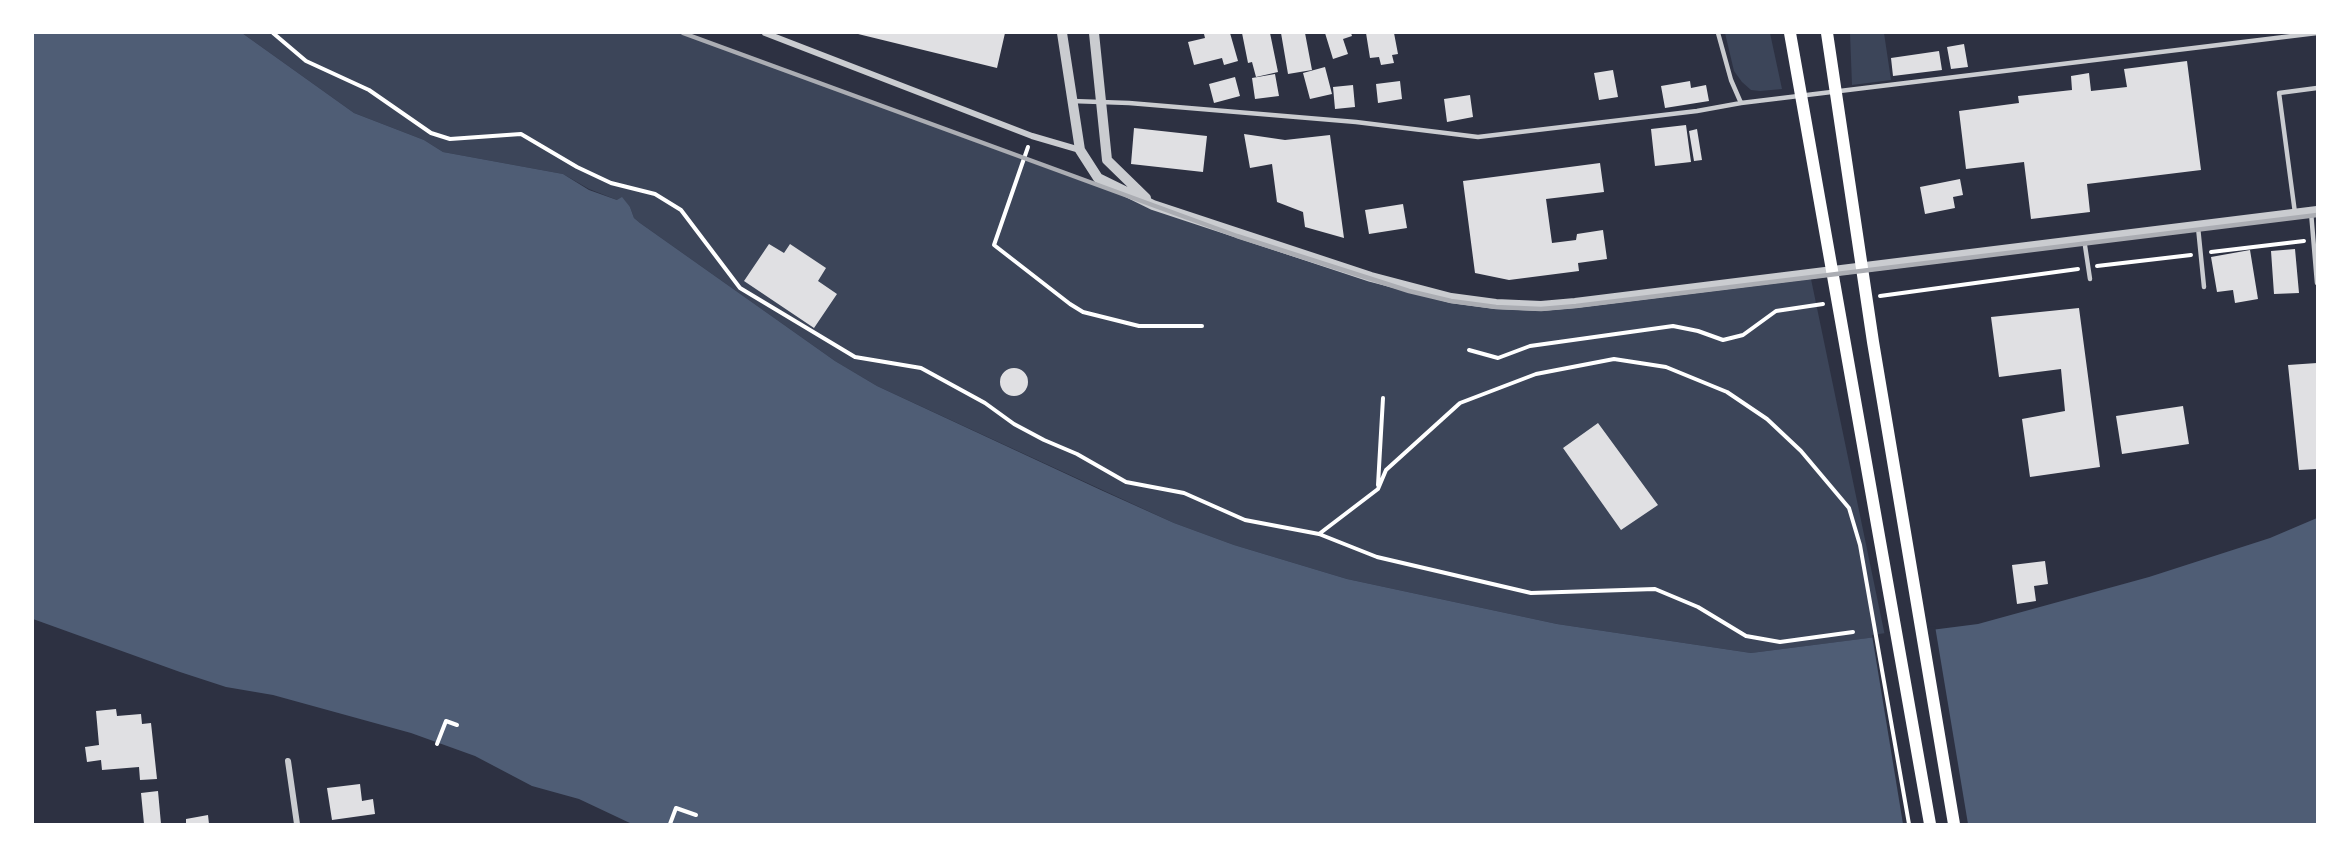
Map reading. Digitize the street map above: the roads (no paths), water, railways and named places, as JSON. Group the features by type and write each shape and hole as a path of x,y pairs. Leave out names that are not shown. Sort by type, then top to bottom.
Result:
{"main road":[{"path":"1790,33 1847,345 1929,824"},
{"path":"1827,33 1873,342 1954,824"}],"street":[{"path":"765,33 1032,136 1080,150"},
{"path":"1062,33 1080,150 1098,178 1153,205 1409,288 1473,301 1541,306 2314,211"},
{"path":"1094,33 1107,160 1153,205"},
{"path":"288,761 297,824"}],"lane":[{"path":"1718,33 1731,80 1741,103"},
{"path":"1072,101 1356,122 1478,137 2317,33"},
{"path":"2295,214 2279,93 2317,88"},
{"path":"2314,211 2313,240 2317,283"},
{"path":"2197,225 2204,287"},
{"path":"2084,240 2090,279"}],"railway":[{"path":"683,33 1237,236 1409,291 1451,301 1496,307 1541,309 1576,306 2317,215"}]}
